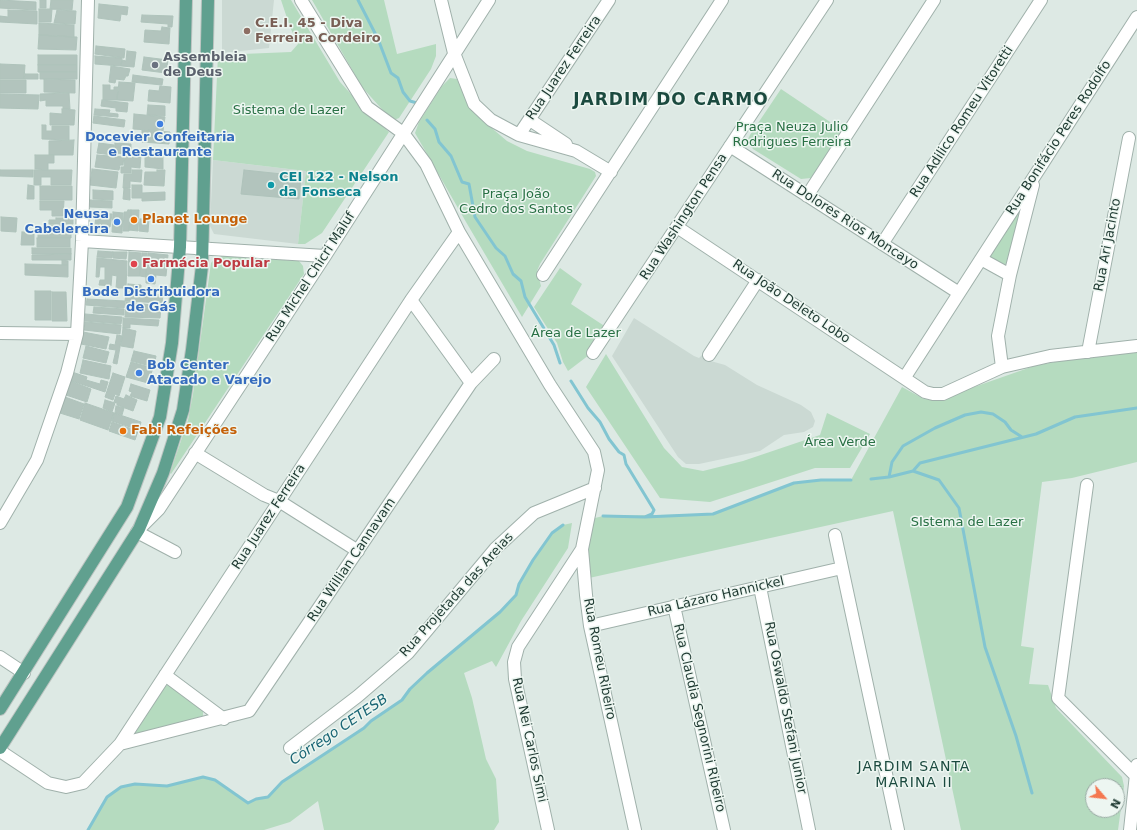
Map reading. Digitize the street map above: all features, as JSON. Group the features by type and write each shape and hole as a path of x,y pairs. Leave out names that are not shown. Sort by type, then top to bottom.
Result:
{"main road":[{"path":"0,710 111,536 127,508 160,417 172,343 180,247 186,0"},
{"path":"0,750 138,531 163,473 183,410 200,288 208,0"}],"street":[{"path":"0,522 37,460 67,374 77,334 82,241 88,0"},
{"path":"301,0 367,107 403,133 426,164 459,232 550,385 594,452 598,470 595,488"},
{"path":"441,0 454,53 474,104 491,120 519,135 576,151"},
{"name":"Rua Michel Chicri Maluf","path":"138,531 159,509 325,256 489,0"},
{"name":"Rua Juarez Ferreira","path":"519,135 609,0"},
{"path":"543,275 722,0"},
{"name":"Rua Washington Pensa","path":"593,354 827,0"},
{"path":"807,196 934,0"},
{"name":"Rua Adilico Romeu Vitoretti","path":"882,244 1041,0"},
{"name":"Rua Bonifácio Peres Rodolfo","path":"905,377 1137,17"},
{"path":"530,120 576,151 611,172"},
{"name":"Rua Ari Jacinto","path":"1088,352 1129,138"},
{"name":"Rua Dolores Rios Moncayo","path":"730,146 959,293"},
{"path":"1002,368 998,336 1010,275 1035,175"},
{"name":"Rua João Deleto Lobo","path":"677,227 905,377 925,392 943,394 1002,368 1050,356 1137,346"},
{"name":"Rua Juarez Ferreira","path":"0,750 48,783 66,787 83,783 120,744 412,300 459,232"},
{"path":"82,241 325,256"},
{"path":"981,259 1010,275"},
{"path":"709,355 758,280"},
{"path":"412,300 471,384"},
{"path":"0,333 77,334"},
{"name":"Rua Willian Cannavam","path":"120,744 224,719 249,711 471,384 494,359"},
{"path":"195,453 264,495 279,501 358,551"},
{"path":"1086,485 1058,698 1136,771 1130,830"},
{"name":"Rua Romeu Ribeiro","path":"595,488 589,510 583,545 590,626 635,830"},
{"name":"Rua Projetada das Areias","path":"290,748 358,696 408,653 495,550 534,513 595,488"},
{"path":"138,531 175,552"},
{"path":"835,535 898,830"},
{"name":"Rua Nei Carlos Simi","path":"548,830 515,679 514,662 518,647 583,545"},
{"name":"Rua Lázaro Hannickel","path":"590,626 842,568"},
{"name":"Rua Oswaldo Stefani Junior","path":"760,587 809,830"},
{"name":"Rua Claudia Segnorini Ribeiro","path":"674,606 724,830"},
{"path":"0,657 24,673"},
{"path":"165,675 224,719"}],"shaded area":[{"name":"C.E.I. 45 - Diva Ferreira Cordeiro","path":"222,0 274,0 269,48 222,53"},
{"path":"213,160 306,171 298,244 214,234 210,226"},
{"path":"634,318 694,356 699,358 702,355 707,360 725,365 757,385 801,405 811,412 815,421 813,427 804,432 784,435 760,451 699,464 686,464 678,457 612,356"}],"green space":[{"name":"Sistema de Lazer","path":"281,0 291,0 340,82 372,117 389,132 322,233 305,244 298,244 306,171 213,160 218,55 291,52 298,44 290,27"},
{"name":"Sistema de Lazer","path":"312,0 384,0 397,54 436,44 436,56 431,69 399,118 394,120 388,116 362,87"},
{"name":"Praça João Cedro dos Santos","path":"450,78 457,79 469,107 474,113 507,141 527,151 590,169 595,172 596,176 540,264 537,271 541,286 522,317 415,133 419,122 442,86"},
{"name":"Praça Neuza Julio Rodrigues Ferreira","path":"781,89 842,130 811,178 801,179 753,149 749,144 748,139 750,135"},
{"path":"1023,203 1008,266 986,256"},
{"path":"225,256 299,261 303,266 304,274 171,474 170,473 188,420 193,394 211,263 216,257"},
{"name":"Área de Lazer","path":"560,268 582,284 571,304 606,327 589,355 568,371 563,362 557,343 534,307"},
{"name":"SIstema de Lazer","path":"1137,351 1137,462 1072,478 1042,482 1021,646 1034,648 1029,684 1048,685 1056,708 1122,777 1085,778 1085,818 1120,818 1118,830 961,830 893,511 589,578 586,563 591,519 603,516 713,514 794,483 821,480 851,480 902,387 924,399 937,400 1034,366 1070,359"},
{"name":"Área Verde","path":"606,354 664,448 682,467 703,471 743,461 820,435 827,413 870,434 850,468 815,468 710,502 660,498 586,387"},
{"path":"572,523 568,548 521,621 496,667 492,661 464,673 472,698 486,759 496,779 499,822 494,830 324,830 318,801 290,822 264,830 88,830 107,797 121,787 135,784 167,786 203,777 215,780 248,803 256,799 268,797 282,782 364,728 371,721 402,700 410,689 427,673 508,604 516,595 519,584 533,560 552,533 563,525"},
{"path":"169,684 203,710 203,716 134,735 164,687"}],"building":[{"path":"0,0 36,2 36,10 0,8"},
{"path":"40,0 46,0 46,8 40,8"},
{"path":"51,0 73,0 72,10 50,9"},
{"path":"99,4 128,7 127,15 121,14 120,21 98,18"},
{"path":"39,9 52,9 51,22 39,22"},
{"path":"8,10 37,11 37,24 0,22 0,16 8,17"},
{"path":"57,10 76,11 75,24 54,23"},
{"path":"142,15 173,16 172,27 168,27 168,24 141,22"},
{"path":"39,23 74,25 74,37 39,35"},
{"path":"162,27 170,28 169,44 144,42 145,30 161,31"},
{"path":"39,35 77,37 76,50 38,49"},
{"path":"96,46 125,49 124,58 95,54"},
{"path":"127,51 136,52 134,67 121,66 122,60 126,61"},
{"path":"38,55 77,55 77,65 38,65"},
{"path":"95,56 122,58 121,66 95,64"},
{"name":"Assembleia de Deus","path":"144,57 168,60 166,73 142,70"},
{"path":"0,64 25,65 24,79 0,79"},
{"path":"38,65 77,65 77,72 38,72"},
{"path":"111,66 130,69 128,76 126,76 124,80 116,79 115,83 109,82"},
{"path":"40,72 77,72 77,79 40,79"},
{"path":"25,74 38,74 38,79 24,79"},
{"path":"133,75 163,79 162,85 132,82"},
{"path":"44,79 75,80 75,93 44,92"},
{"path":"0,80 26,80 26,93 0,93"},
{"path":"119,82 135,83 133,101 117,100"},
{"path":"103,85 110,85 110,90 114,90 114,87 118,87 117,100 103,100"},
{"path":"160,86 171,87 170,103 148,101 149,90 159,91"},
{"path":"69,93 70,109 63,109 63,106 46,106 46,100 40,101 40,94"},
{"path":"0,94 39,95 38,109 0,108"},
{"path":"102,100 128,103 127,112 116,111 116,108 101,106"},
{"path":"148,105 165,106 165,116 147,115"},
{"path":"62,109 75,110 74,125 50,125 50,113 62,114"},
{"path":"95,109 110,110 109,113 118,114 118,117 94,115"},
{"path":"134,114 165,117 163,131 133,129"},
{"path":"94,116 125,120 124,127 93,123"},
{"path":"42,125 46,125 46,131 52,131 52,126 69,126 69,140 42,139"},
{"path":"142,130 170,132 169,144 142,142"},
{"path":"74,140 73,155 49,155 49,141"},
{"path":"99,143 114,145 112,155 97,153"},
{"path":"115,143 131,144 131,154 114,153"},
{"path":"125,154 141,155 140,168 131,167 131,173 121,173 121,167 124,167"},
{"path":"145,154 163,156 163,169 145,167"},
{"path":"35,155 54,155 54,163 48,163 48,170 35,169"},
{"path":"97,155 124,157 123,165 120,165 119,170 95,167"},
{"path":"92,169 118,172 116,188 90,185"},
{"path":"0,170 33,170 33,177 0,176"},
{"path":"34,170 72,170 71,185 51,185 51,177 41,177 41,185 34,185"},
{"path":"132,170 142,170 141,182 130,181 130,188 123,188 124,174 132,174"},
{"path":"157,170 165,170 164,186 144,185 145,172 157,172"},
{"name":"CEI 122 - Nelson da Fonseca","path":"244,170 301,176 299,199 241,194"},
{"path":"28,185 34,186 34,199 27,199"},
{"path":"132,185 142,185 142,193 165,192 165,200 142,201 142,198 132,198"},
{"path":"40,186 72,186 72,200 40,200"},
{"path":"124,188 130,189 130,200 123,199"},
{"path":"93,190 113,191 113,200 93,199"},
{"path":"90,200 112,201 112,208 90,207"},
{"path":"40,201 64,201 63,216 52,216 52,210 40,210"},
{"path":"128,210 131,210 129,231 123,231 124,212 127,212"},
{"name":"Planet Lounge","path":"131,210 139,210 138,231 129,230"},
{"name":"Neusa Cabelereira","path":"113,212 123,213 122,233 112,232"},
{"path":"96,213 112,214 110,227 95,226"},
{"path":"1,217 17,218 16,232 1,231"},
{"path":"56,218 73,218 73,224 49,224 49,220 56,220"},
{"path":"140,219 149,219 148,232 139,231"},
{"path":"49,225 63,225 64,230 49,230"},
{"path":"71,231 71,238 38,238 38,232"},
{"path":"22,232 34,232 34,245 21,245"},
{"path":"37,238 70,238 70,247 37,247"},
{"path":"32,248 71,248 71,254 32,254"},
{"path":"98,251 113,252 112,258 97,257"},
{"path":"113,252 127,252 126,259 113,258"},
{"name":"Farmácia Popular","path":"129,252 141,253 140,276 128,276"},
{"path":"142,253 147,253 146,277 140,276"},
{"path":"148,253 168,255 166,276 146,274"},
{"path":"71,254 71,260 32,260 32,255"},
{"path":"97,258 127,261 126,288 116,288 117,276 112,275 111,286 99,285 100,280 105,280 105,267 100,267 99,277 96,277"},
{"path":"62,260 68,261 68,265 62,265"},
{"path":"25,264 68,265 68,277 25,275"},
{"name":"Bode Distribuidora de Gás","path":"146,274 156,275 155,284 146,283"},
{"path":"128,284 141,285 141,294 127,293"},
{"path":"35,291 51,291 51,320 35,320"},
{"path":"52,292 66,292 67,321 52,321"},
{"path":"126,293 163,295 162,303 125,301"},
{"path":"87,299 125,301 124,308 86,305"},
{"path":"126,302 161,306 160,318 125,317"},
{"path":"94,307 124,309 124,315 93,313"},
{"path":"85,314 122,317 121,324 85,321"},
{"path":"123,318 159,320 158,326 130,324 130,328 123,328"},
{"path":"85,322 121,325 120,334 84,330"},
{"path":"123,328 136,331 133,348 121,346"},
{"path":"83,332 109,337 106,349 81,344"},
{"path":"117,335 122,336 117,364 113,363 116,350 109,349 110,344 115,345"},
{"path":"86,346 109,352 106,363 83,358"},
{"path":"134,351 156,356 154,367 131,361"},
{"path":"83,360 111,366 109,379 80,373"},
{"name":"Bob Center Atacado e Varejo","path":"131,362 153,368 148,383 126,377"},
{"path":"72,372 87,377 86,380 100,384 101,380 108,382 105,392 69,380"},
{"path":"113,373 125,377 119,396 115,394 113,400 105,397"},
{"path":"71,381 91,389 87,402 66,395"},
{"path":"131,384 150,390 147,401 130,396 132,392 129,391"},
{"path":"126,395 137,400 133,411 117,405 117,403 114,402 116,396 124,399"},
{"path":"65,397 84,404 79,419 60,413"},
{"path":"105,400 115,403 112,412 103,408"},
{"path":"85,403 114,413 108,430 80,420"},
{"path":"116,406 124,408 122,415 115,413"},
{"path":"114,413 141,422 139,430 112,421"},
{"name":"Fabi Refeições","path":"112,422 138,431 135,440 109,431"}],"waterway":[{"name":"Córrego CETESB","path":"358,0 378,39 391,73 398,78 403,92 410,101 417,103"},
{"name":"Córrego CETESB","path":"427,120 435,129 439,142 451,156 462,182 469,184 475,217 496,248 505,256 513,274 521,281 525,297 554,345 560,363"},
{"name":"Córrego CETESB","path":"571,381 588,408 600,422 609,439 619,452 624,455 626,464 654,510 652,514 645,517 603,516"},
{"path":"871,479 889,477 913,471 920,463 1036,434 1075,417 1137,408"},
{"path":"889,477 892,462 903,446 935,428 965,415 981,412 993,414 1005,422 1011,430 1022,437"},
{"path":"913,471 939,480 959,508 985,647 1016,736 1032,793"},
{"path":"645,517 713,514 794,483 821,480 851,480"},
{"name":"Córrego CETESB","path":"88,830 107,797 121,787 135,784 167,786 203,777 215,780 248,803 256,799 268,797 282,782 364,728 371,721 402,700 410,689 427,673 500,612 516,595 519,584 533,560 552,533 563,525"}],"place":[{"name":"C.E.I. 45 - Diva Ferreira Cordeiro","path":"247,31"},
{"name":"Assembleia de Deus","path":"155,65"},
{"name":"Docevier Confeitaria e Restaurante","path":"160,124"},
{"name":"CEI 122 - Nelson da Fonseca","path":"271,185"},
{"name":"Planet Lounge","path":"134,220"},
{"name":"Neusa Cabelereira","path":"117,222"},
{"name":"Farmácia Popular","path":"134,264"},
{"name":"Bode Distribuidora de Gás","path":"151,279"},
{"name":"Bob Center Atacado e Varejo","path":"139,373"},
{"name":"Fabi Refeições","path":"123,431"}],"district":[{"name":"JARDIM DO CARMO","path":"671,101"},
{"name":"JARDIM SANTA MARINA II","path":"914,776"}]}
